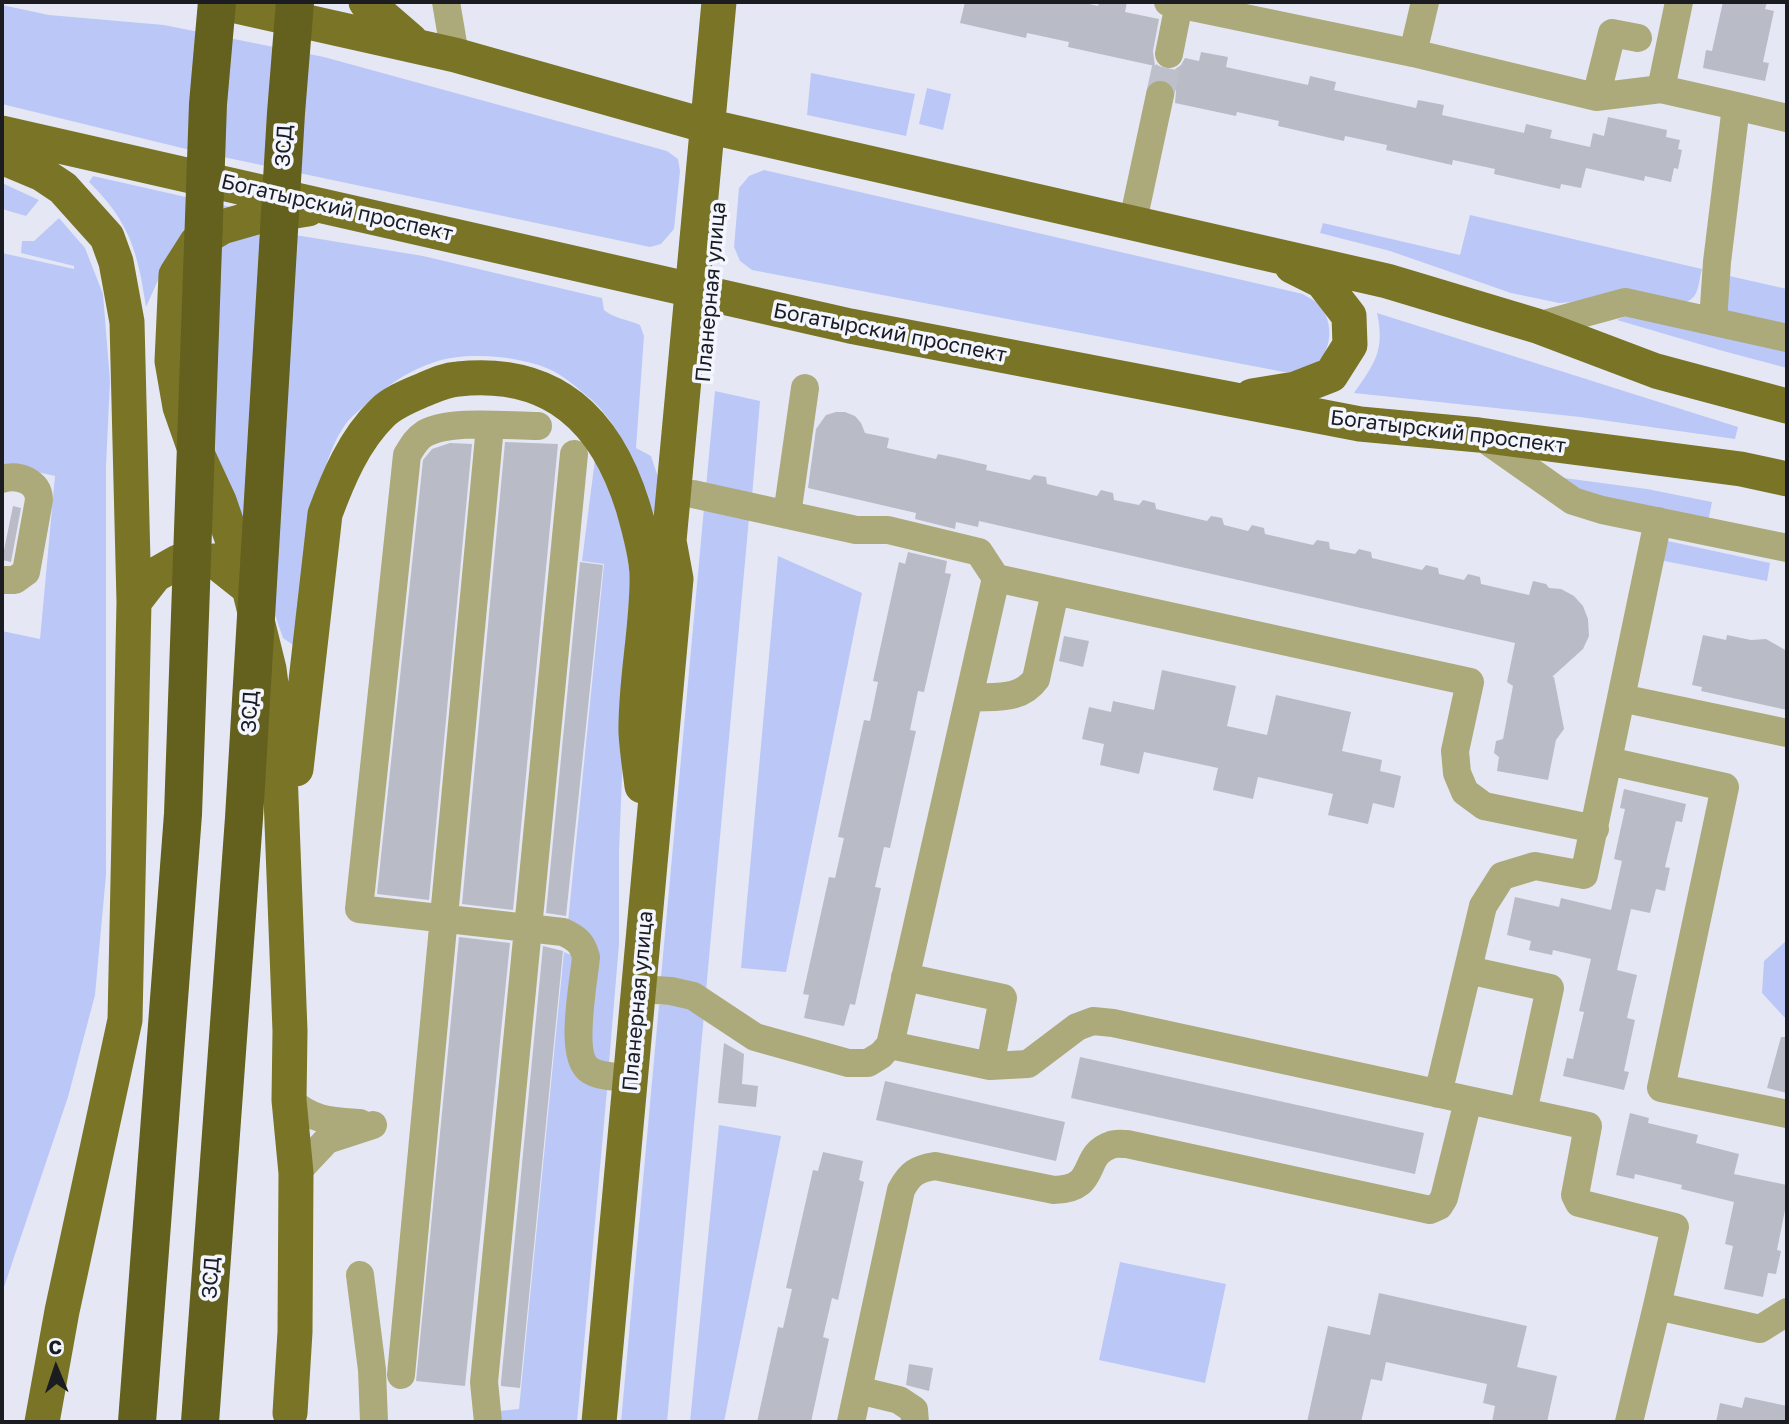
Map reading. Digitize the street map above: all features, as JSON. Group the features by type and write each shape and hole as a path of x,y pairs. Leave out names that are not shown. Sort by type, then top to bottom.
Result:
{"highway":[{"path":"137,1422 183,814 208,104 218,2"},
{"name":"ЗСД","path":"200,1422 244,818 295,2"}],"main road":[{"path":"218,2 417,45 716,128 1387,281 1537,326 1656,371 1787,406"},
{"path":"366,2 417,45"},
{"name":"Планерная улица","path":"676,579 690,543 702,292 716,128 719,2"},
{"name":"Планерная улица","path":"716,128 736,2"},
{"name":"Богатырский проспект","path":"2,133 839,324 1360,424 1479,435 1741,469 1787,479"},
{"path":"2,157 42,174 63,188 107,237 116,262 127,321 134,602 125,1020 62,1311 42,1422"},
{"path":"290,1413 295,1332 296,1173 289,1100 290,1031 279,745 269,669 249,588 219,500 194,447 180,407 172,361 176,275 197,242 222,227 257,217 326,206"},
{"path":"1232,400 1295,389 1331,374 1350,345 1349,316 1322,281 1260,250"},
{"name":"Планерная улица","path":"599,1422 676,579 669,541 702,292"},
{"path":"285,870 319,552 325,514 340,475 363,436 382,412 445,380 478,377 529,385 554,394 581,413 607,447 625,483 642,539 647,573 636,733 651,858"},
{"path":"134,602 155,575 178,562 215,562 249,588"}],"street":[{"path":"446,2 455,55"},
{"path":"1413,53 1424,2"},
{"path":"1661,89 1679,2"},
{"path":"1169,54 1174,3 1413,53 1597,97 1661,89 1787,118"},
{"path":"1597,97 1612,33 1638,38"},
{"path":"1133,221 1160,95"},
{"path":"1713,321 1717,262 1737,106"},
{"path":"1537,326 1625,302 1787,338"},
{"path":"787,515 805,388"},
{"path":"401,1374 490,426"},
{"path":"538,426 438,429 424,434 407,455 359,909 563,932 575,937 583,945 586,957 578,1046 581,1061 590,1071 630,1078"},
{"path":"1479,435 1573,501 1602,510 1787,548"},
{"path":"488,1422 484,1382 574,454"},
{"path":"2,480 13,477 31,483 39,494 39,500 26,572 15,580 2,580"},
{"path":"693,494 856,530 888,530 979,552 996,578 1470,682 1455,751 1457,773 1465,792 1484,806 1595,829"},
{"path":"1438,1094 1483,906 1502,876 1535,866 1584,875 1658,521"},
{"path":"639,989 671,991 693,996 755,1037 848,1063 868,1063 890,1045 971,698 996,578"},
{"path":"971,698 1017,695 1028,689 1036,679 1055,592"},
{"path":"1621,698 1787,733"},
{"path":"1608,761 1725,786 1661,1088 1787,1114"},
{"path":"1468,970 1550,988 1523,1112"},
{"path":"905,977 1003,998 990,1066"},
{"path":"890,1045 990,1066 1028,1064 1077,1027 1093,1021 1113,1023 1588,1125 1575,1195 1579,1203 1675,1227 1629,1422"},
{"path":"289,1100 304,1114 325,1121 373,1125 327,1140 296,1173"},
{"path":"851,1422 901,1190 908,1176 920,1169 936,1166 1054,1190 1070,1190 1083,1182 1098,1154 1110,1145 1127,1144 1430,1210 1439,1206 1444,1198 1468,1101"},
{"path":"359,1275 372,1370 374,1422"},
{"path":"1657,1306 1760,1329 1787,1312"},
{"path":"858,1390 899,1400 914,1410 915,1422"}],"shaded area":[{"path":"2,5 49,15 164,25 324,57 667,151 678,159 680,171 674,229 661,244 650,247 190,150 2,104"},
{"path":"811,73 915,94 906,136 807,115"},
{"path":"927,88 951,94 943,130 919,124"},
{"path":"764,170 1303,294 1317,303 1326,316 1329,325 1328,345 1319,361 1311,367 1301,371 1284,372 752,270 740,261 734,247 739,188 749,176"},
{"path":"93,176 239,209 164,267 146,307 130,239 114,211 89,182"},
{"path":"2,183 39,200 26,216 2,209"},
{"path":"1470,215 1702,269 1696,292 1691,300 1679,304 1585,301 1559,303 1511,293 1390,251 1320,233 1323,223 1460,255"},
{"path":"59,218 85,248 103,294 110,381 106,466 106,875 95,995 68,1097 2,1293 2,631 40,639 55,476 2,464 2,253 74,269 74,266 21,253 22,241 34,241"},
{"path":"259,229 423,256 602,298 604,310 608,313 640,325 644,336 636,448 651,456 660,483 657,534 632,463 616,430 593,401 570,382 555,372 512,359 479,356 435,362 408,374 383,390 350,419 335,441 317,497 296,647 283,638 234,499 186,391 212,245"},
{"path":"1725,275 1787,289 1787,330 1732,317 1723,309"},
{"path":"1377,313 1738,427 1735,439 1580,417 1354,393 1373,364 1379,347"},
{"path":"1630,314 1787,349 1787,368 1617,320"},
{"path":"715,391 760,401 752,497 706,487"},
{"path":"595,459 618,516 630,575 619,852 619,944 609,1063 589,1058 594,942 584,929 568,922 604,564 582,561"},
{"path":"1564,478 1647,489 1712,502 1709,517 1704,523 1584,494"},
{"path":"704,508 749,518 706,991 661,977"},
{"path":"1663,540 1770,563 1767,581 1659,560"},
{"path":"778,556 862,593 786,972 741,968"},
{"path":"1787,940 1787,1017 1784,1017 1762,993 1764,961"},
{"path":"564,952 573,956 569,1049 607,1090 577,1422 500,1422 499,1411 519,1409"},
{"path":"676,1003 704,1015 667,1422 621,1422 659,1005"},
{"path":"719,1125 781,1136 724,1422 690,1422"},
{"path":"1120,1262 1226,1284 1205,1383 1099,1360"}],"building":[{"path":"965,2 1080,2 1098,6 1099,2 1127,2 1125,12 1159,19 1153,51 1155,66 1068,47 1069,42 1027,33 1026,38 960,23"},
{"path":"1723,2 1767,2 1765,9 1774,11 1763,62 1769,63 1765,81 1703,68 1706,50 1712,51"},
{"path":"1201,52 1228,57 1226,67 1308,85 1310,76 1336,82 1334,90 1416,108 1418,100 1444,105 1442,115 1524,133 1526,124 1552,130 1550,138 1590,147 1593,133 1604,136 1608,117 1667,130 1666,137 1680,140 1678,149 1682,150 1678,169 1674,168 1671,182 1645,176 1644,181 1586,168 1581,188 1561,184 1560,189 1494,174 1495,169 1453,160 1452,165 1386,150 1387,145 1345,136 1344,141 1278,126 1279,121 1237,112 1236,116 1175,103 1176,91 1172,83 1163,79 1152,81 1156,64 1165,70 1174,70 1185,58 1199,61"},
{"path":"836,412 855,416 865,433 889,438 887,448 936,459 938,454 957,458 987,465 986,470 1030,480 1034,475 1046,477 1047,484 1097,496 1101,490 1113,493 1114,500 1139,505 1143,500 1155,503 1156,509 1207,521 1211,516 1222,518 1224,525 1248,531 1252,525 1264,528 1265,534 1313,545 1317,540 1329,542 1330,549 1355,554 1359,549 1371,552 1372,558 1422,570 1426,565 1438,568 1439,574 1464,580 1468,574 1480,577 1481,584 1529,595 1533,581 1546,584 1549,588 1561,589 1574,596 1583,606 1588,619 1589,636 1583,649 1552,677 1564,729 1556,740 1548,780 1497,771 1499,757 1494,753 1496,741 1503,739 1513,686 1507,682 1515,643 979,521 978,527 956,522 955,529 915,519 916,513 808,488 816,429 826,415"},
{"path":"505,442 558,444 513,910 462,904"},
{"path":"450,443 472,444 429,900 377,894 423,460 432,449"},
{"path":"13,506 21,508 11,562 2,560"},
{"path":"908,552 947,561 945,573 951,574 924,692 918,691 910,730 916,731 890,848 884,847 875,887 881,888 855,1005 850,1004 844,1026 804,1018 809,995 803,994 829,877 835,878 844,838 838,837 864,720 870,721 878,682 873,681 899,562 905,564"},
{"path":"580,562 603,565 566,916 546,913"},
{"path":"1703,635 1726,640 1727,635 1751,640 1766,639 1787,651 1787,710 1701,691 1702,687 1692,685"},
{"path":"1064,636 1089,641 1083,667 1059,661"},
{"path":"1162,670 1236,686 1227,726 1267,735 1276,695 1351,712 1342,751 1382,760 1380,771 1401,776 1394,808 1373,803 1368,824 1328,815 1333,794 1258,777 1253,799 1213,790 1218,768 1144,752 1139,774 1100,765 1104,744 1082,739 1089,707 1111,712 1113,701 1154,710"},
{"path":"1624,789 1686,804 1682,822 1676,821 1665,867 1670,868 1665,891 1656,889 1650,913 1631,909 1617,970 1637,975 1627,1018 1635,1020 1624,1071 1629,1072 1624,1090 1563,1076 1567,1058 1573,1059 1584,1012 1579,1011 1591,959 1553,950 1552,955 1529,950 1531,941 1507,935 1515,897 1559,907 1561,898 1611,910 1622,861 1614,859 1625,809 1620,808"},
{"path":"459,937 510,943 465,1386 416,1381"},
{"path":"543,946 563,951 520,1388 501,1386 501,1382"},
{"path":"1781,1037 1787,1037 1787,1093 1767,1088"},
{"path":"724,1043 744,1054 742,1084 758,1086 756,1107 718,1103"},
{"path":"1080,1057 1424,1133 1415,1174 1071,1098"},
{"path":"885,1081 1065,1122 1056,1161 876,1120"},
{"path":"1630,1113 1649,1118 1648,1123 1698,1135 1696,1143 1739,1154 1734,1174 1787,1185 1787,1200 1777,1250 1781,1251 1776,1274 1768,1273 1763,1297 1724,1289 1733,1246 1725,1244 1734,1202 1681,1189 1682,1185 1635,1174 1634,1179 1616,1175"},
{"path":"823,1152 863,1161 859,1180 864,1182 838,1300 832,1298 823,1337 829,1339 811,1422 757,1422 778,1327 783,1328 792,1289 786,1288 813,1170 818,1171"},
{"path":"1379,1293 1527,1326 1517,1367 1557,1376 1547,1422 1492,1422 1495,1406 1483,1403 1487,1384 1386,1362 1382,1381 1371,1379 1361,1422 1307,1422 1328,1326 1370,1335"},
{"path":"909,1364 933,1368 929,1391 906,1385"},
{"path":"1745,1397 1787,1406 1787,1422 1716,1422 1720,1403 1742,1408"}],"tunnel":[{"path":"1160,95 1169,54"}]}
